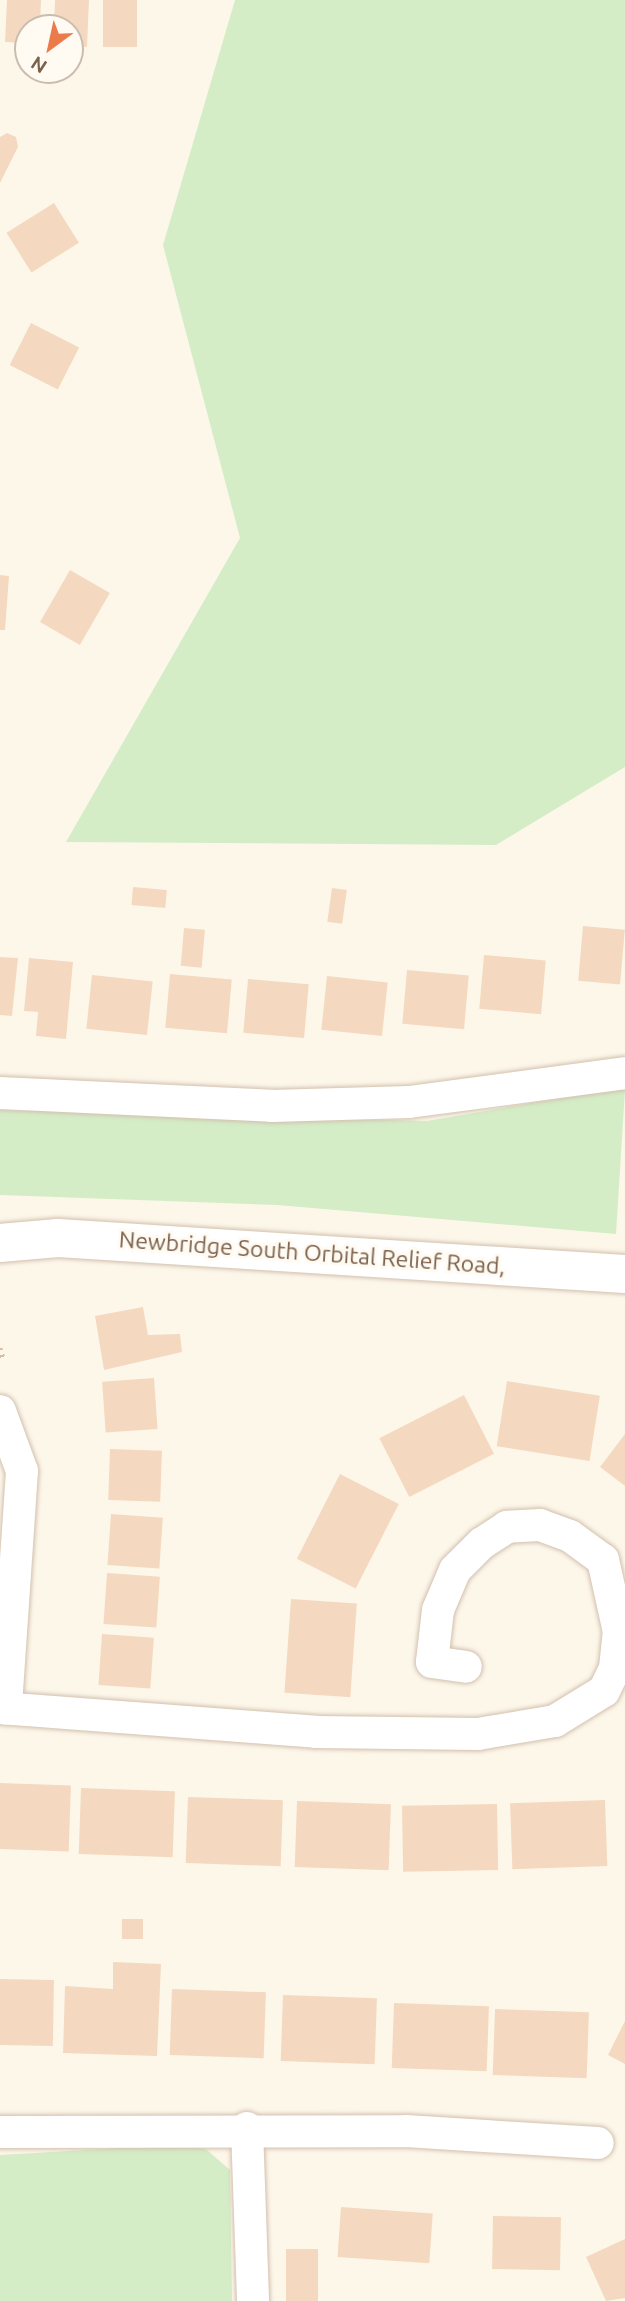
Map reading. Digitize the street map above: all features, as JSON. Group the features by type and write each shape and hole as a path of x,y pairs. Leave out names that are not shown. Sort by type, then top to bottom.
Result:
{"street":[{"path":"0,1093 272,1106 409,1102 625,1073"},
{"name":"Newbridge South Orbital Relief Road,","path":"0,1243 58,1238 625,1274"},
{"path":"0,1411 22,1471 3,1708 316,1732 478,1734 555,1721 604,1691 615,1668 618,1620 603,1560 570,1536 540,1525 507,1527 482,1543 455,1570 438,1609 432,1662 466,1667"},
{"path":"0,2132 247,2128 598,2143"},
{"path":"247,2128 253,2301"}],"path":[{"path":"0,1348 4,1360"}],"green space":[{"path":"235,0 625,0 625,767 496,845 66,842 240,538 163,245"},
{"path":"607,1090 625,1090 616,1234 277,1205 0,1195 0,1110 427,1121"},
{"path":"189,2144 207,2150 230,2170 232,2301 0,2301 0,2155"}],"building":[{"path":"7,0 41,0 40,14 14,14 14,42 5,42"},
{"path":"55,0 89,0 87,47 84,47 84,14 54,14"},
{"path":"103,0 137,0 137,47 103,47"},
{"path":"7,133 16,137 18,147 0,183 0,137"},
{"path":"54,203 79,243 31,273 7,233"},
{"path":"31,323 79,348 58,389 10,365"},
{"path":"70,570 110,593 80,645 40,622"},
{"path":"0,575 9,576 5,630 0,630"},
{"path":"133,887 167,890 165,908 131,905"},
{"path":"332,888 347,890 342,924 327,922"},
{"path":"583,926 625,930 620,984 578,981"},
{"path":"184,928 205,930 202,968 181,966"},
{"path":"484,955 546,960 541,1014 479,1009"},
{"path":"0,957 18,958 12,1016 0,1015"},
{"path":"29,958 73,962 66,1039 36,1036 38,1012 24,1011"},
{"path":"407,970 469,975 464,1029 402,1024"},
{"path":"170,974 232,979 227,1033 165,1028"},
{"path":"92,975 153,981 147,1035 86,1029"},
{"path":"327,976 388,982 382,1036 321,1030"},
{"path":"248,979 309,984 304,1038 243,1033"},
{"path":"143,1307 148,1335 180,1334 182,1352 104,1370 95,1316"},
{"path":"154,1378 158,1429 106,1433 102,1382"},
{"path":"507,1381 600,1396 590,1461 497,1446"},
{"path":"464,1395 494,1454 409,1497 379,1438"},
{"path":"625,1434 625,1486 600,1467"},
{"path":"110,1449 162,1451 160,1502 108,1500"},
{"path":"340,1474 399,1504 356,1589 297,1559"},
{"path":"111,1514 163,1518 159,1569 107,1565"},
{"path":"107,1573 160,1577 156,1628 103,1624"},
{"path":"291,1599 357,1604 350,1697 284,1693"},
{"path":"102,1634 154,1638 150,1689 98,1685"},
{"path":"0,1783 71,1785 69,1851 0,1849"},
{"path":"81,1788 175,1791 173,1857 79,1854"},
{"path":"188,1797 283,1800 281,1866 186,1863"},
{"path":"605,1800 607,1866 512,1869 510,1803"},
{"path":"297,1801 391,1804 389,1870 295,1867"},
{"path":"497,1804 498,1870 403,1872 402,1806"},
{"path":"122,1919 143,1919 143,1939 122,1939"},
{"path":"113,1962 161,1964 157,2056 63,2053 65,1986 113,1989"},
{"path":"0,1979 54,1980 53,2046 0,2045"},
{"path":"172,1989 266,1992 264,2058 170,2055"},
{"path":"283,1995 377,1998 375,2064 281,2061"},
{"path":"394,2003 489,2006 487,2071 392,2068"},
{"path":"495,2009 589,2012 587,2078 493,2075"},
{"path":"625,2021 625,2064 608,2055"},
{"path":"341,2207 433,2213 429,2263 338,2257"},
{"path":"493,2216 561,2217 560,2270 492,2269"},
{"path":"625,2239 625,2298 606,2301 586,2257"},
{"path":"286,2249 318,2249 318,2301 286,2301"}]}
